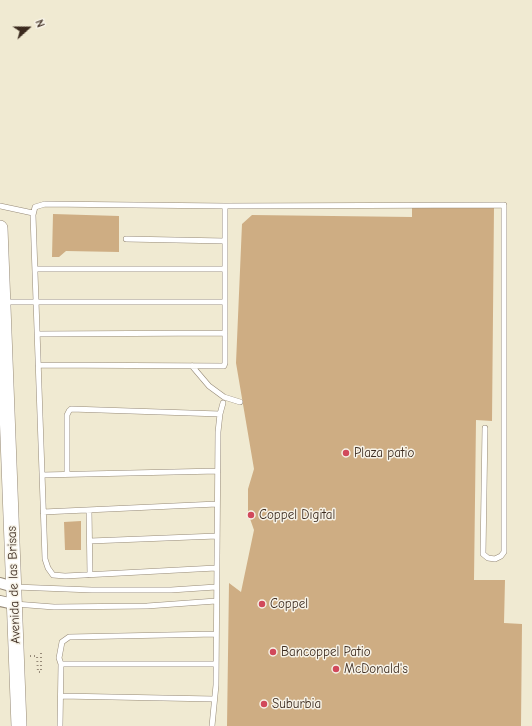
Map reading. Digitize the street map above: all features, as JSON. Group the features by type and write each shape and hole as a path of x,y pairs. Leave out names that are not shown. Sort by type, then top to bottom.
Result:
{"main road":[{"name":"Avenida de las Brisas","path":"0,228 3,302 7,603 19,726"}],"lane":[{"path":"216,568 65,576 53,575 48,568 45,559 43,512 35,269 35,207 45,204 225,206 504,205 504,552 501,556 495,559 488,558 483,554 485,428"},
{"path":"0,206 34,213"},
{"path":"38,366 224,366 225,206"},
{"path":"126,239 225,241"},
{"path":"35,269 225,269"},
{"path":"3,302 225,302"},
{"path":"37,334 225,333"},
{"path":"192,366 209,386 224,397 240,402"},
{"path":"212,726 216,664 218,472 220,414 223,403"},
{"path":"67,474 68,415 71,409 220,414"},
{"path":"42,475 218,472"},
{"path":"43,512 217,504"},
{"path":"89,510 90,575"},
{"path":"90,541 217,536"},
{"path":"7,585 100,590 171,590 216,587"},
{"path":"7,603 54,607 147,606 216,601"},
{"path":"60,726 61,664 59,658 62,642 69,637 216,634"},
{"path":"61,664 216,664"},
{"path":"61,696 214,699"}],"path":[{"path":"37,656 38,672 41,672 41,651"}],"building":[{"path":"412,205 494,207 492,421 476,420 474,580 505,580 504,623 522,624 521,726 227,726 229,583 241,592 254,530 248,513 248,489 254,469 236,363 242,224 252,215 412,217"},
{"path":"53,214 119,216 119,252 66,251 59,257 52,257"},
{"path":"81,521 81,550 65,550 64,522"}],"place":[{"name":"Plaza patio","path":"346,453"},
{"name":"Coppel Digital","path":"251,515"},
{"name":"Coppel","path":"262,604"},
{"name":"Bancoppel Patio","path":"273,652"},
{"name":"McDonald's","path":"336,669"},
{"name":"Suburbia","path":"264,704"}]}
